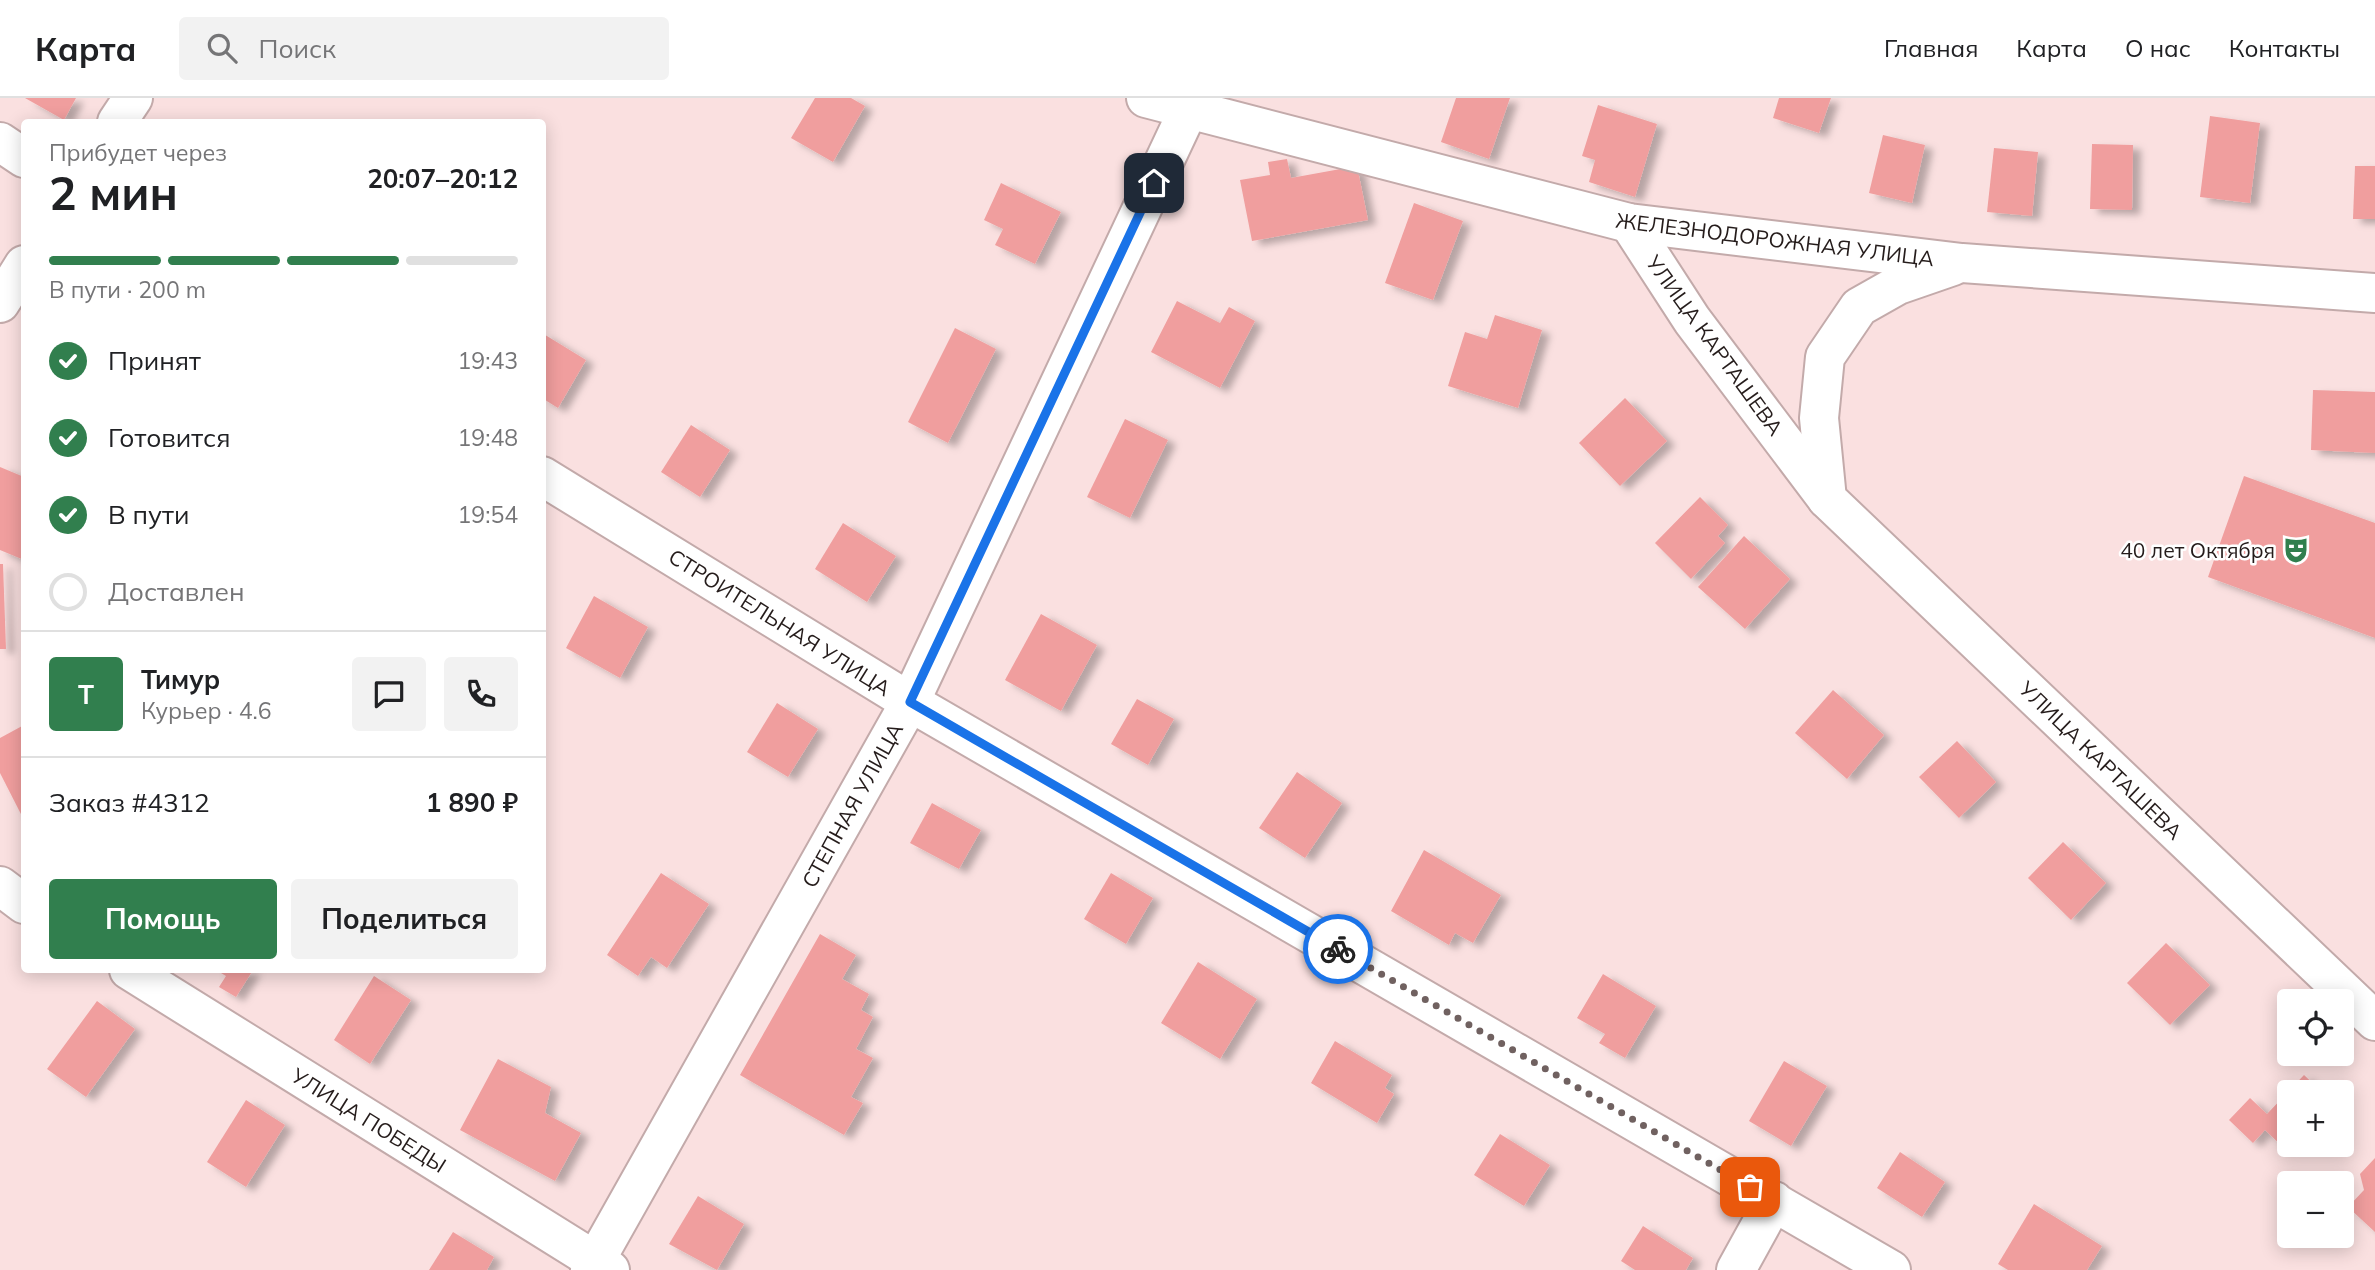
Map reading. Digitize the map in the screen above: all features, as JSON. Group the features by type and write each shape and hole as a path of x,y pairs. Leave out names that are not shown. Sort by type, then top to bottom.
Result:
{"street":[{"path":"119,119 134,98"},
{"name":"ЖЕЛЕЗНОДОРОЖНАЯ УЛИЦА","path":"1146,98 1191,104 1629,223 1962,263 2375,293"},
{"name":"СТЕПНАЯ УЛИЦА","path":"599,1267 910,702 1191,104"},
{"path":"0,142 21,156"},
{"name":"УЛИЦА КАРТАШЕВА","path":"1629,223 1692,320 1827,499 2375,1021"},
{"name":"УЛИЦА КАРТАШЕВА","path":"1827,499 1819,418 1825,357 1859,307 1898,285 1962,263"},
{"path":"0,303 21,270"},
{"name":"СТРОИТЕЛЬНАЯ УЛИЦА","path":"546,478 910,702 1891,1270"},
{"path":"0,886 21,902"},
{"name":"УЛИЦА ПОБЕДЫ","path":"134,973 599,1267"},
{"path":"1736,1270 1774,1201"}],"building":[{"path":"25,98 76,98 62,119"},
{"path":"815,98 851,98 865,106 833,162 791,138"},
{"path":"1456,98 1510,98 1489,159 1441,142"},
{"path":"1779,98 1831,98 1819,133 1773,118"},
{"path":"1598,105 1657,124 1635,197 1589,182 1595,160 1582,156"},
{"path":"2210,116 2260,123 2250,203 2200,197"},
{"path":"1883,135 1925,145 1912,203 1869,193"},
{"path":"2092,144 2133,145 2132,210 2090,209"},
{"path":"1994,148 2038,152 2032,216 1987,212"},
{"path":"1287,159 1291,178 1357,166 1368,220 1252,241 1240,180 1270,175 1268,162"},
{"path":"2355,166 2375,166 2375,219 2353,219"},
{"path":"1001,183 1061,212 1035,264 995,245 1003,229 984,220"},
{"path":"1414,203 1463,221 1433,300 1385,283"},
{"path":"1177,301 1220,323 1229,307 1255,321 1220,388 1151,352"},
{"path":"1495,315 1542,330 1518,408 1448,386 1465,332 1487,339"},
{"path":"955,328 996,349 948,443 908,422"},
{"path":"546,335 586,360 558,408 546,400"},
{"path":"2313,390 2375,392 2375,453 2311,450"},
{"path":"1625,398 1667,441 1620,486 1579,443"},
{"path":"1125,419 1168,440 1130,518 1087,497"},
{"path":"691,425 730,450 700,497 661,472"},
{"path":"0,467 21,476 21,559 0,550"},
{"name":"40 лет Октября","path":"2244,476 2375,523 2375,638 2208,577"},
{"path":"1700,497 1728,525 1718,536 1725,543 1691,579 1655,543"},
{"path":"843,523 896,556 867,602 815,569"},
{"path":"1744,536 1790,579 1745,629 1698,587"},
{"path":"0,564 3,564 6,649 0,649"},
{"path":"594,596 648,627 620,678 566,648"},
{"path":"1041,614 1097,645 1061,711 1005,680"},
{"path":"1833,690 1884,735 1847,779 1795,733"},
{"path":"1137,699 1174,719 1148,765 1111,744"},
{"path":"777,703 818,729 788,777 747,752"},
{"path":"21,727 21,814 0,773 0,738"},
{"path":"1957,741 1996,782 1959,818 1919,777"},
{"path":"1297,772 1342,803 1305,858 1259,828"},
{"path":"932,803 981,830 959,869 910,843"},
{"path":"2063,842 2106,883 2071,920 2028,878"},
{"path":"1424,850 1501,895 1473,943 1455,933 1449,945 1391,911"},
{"path":"661,873 709,904 667,968 651,957 638,976 607,955"},
{"path":"1111,873 1153,898 1126,944 1084,919"},
{"path":"820,934 856,955 842,979 869,994 861,1010 873,1017 856,1049 873,1058 851,1097 863,1103 844,1135 740,1075"},
{"path":"2166,943 2210,985 2170,1025 2127,983"},
{"path":"1198,962 1257,999 1220,1059 1161,1023"},
{"path":"221,973 251,973 236,997 219,987 226,976"},
{"path":"1603,974 1656,1006 1625,1058 1599,1043 1605,1034 1577,1018"},
{"path":"374,976 411,1000 370,1064 334,1040"},
{"path":"97,1001 135,1029 86,1097 47,1069"},
{"path":"1335,1041 1392,1075 1385,1088 1394,1094 1377,1123 1311,1083"},
{"path":"498,1059 551,1087 545,1113 581,1133 555,1181 460,1130"},
{"path":"1784,1061 1827,1086 1791,1146 1749,1121"},
{"path":"2250,1098 2267,1114 2277,1103 2277,1141 2265,1130 2253,1143 2229,1120"},
{"path":"246,1100 285,1125 246,1187 207,1162"},
{"path":"1500,1134 1550,1165 1524,1206 1474,1175"},
{"path":"1900,1152 1945,1182 1922,1217 1877,1188"},
{"path":"2375,1158 2375,1232 2354,1213 2354,1201 2364,1190 2360,1174"},
{"path":"698,1196 744,1224 717,1270 669,1244"},
{"path":"2034,1204 2102,1246 2087,1270 2008,1270 1998,1264"},
{"path":"1643,1226 1693,1258 1686,1270 1635,1270 1621,1261"},
{"path":"453,1232 494,1257 487,1270 429,1270"}],"way so far":[{"path":"1338,949 1750,1187"}],"place":[{"name":"40 лет Октября","path":"2296,550"}],"route":[{"path":"1154,183 910,702 1338,949"}]}
